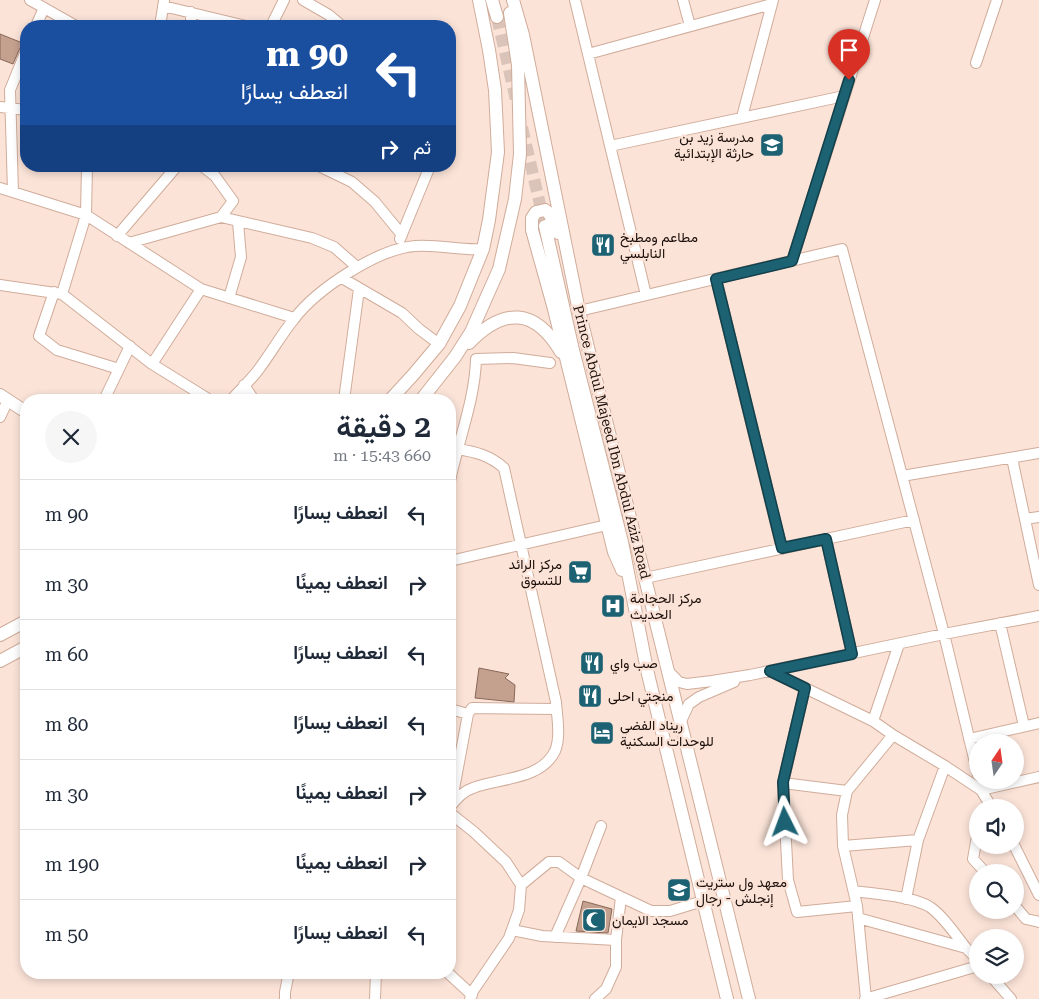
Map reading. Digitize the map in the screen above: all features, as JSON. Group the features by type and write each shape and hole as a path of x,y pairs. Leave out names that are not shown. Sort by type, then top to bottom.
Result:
{"main road":[{"path":"396,394 439,344 460,306 483,249 498,152 495,90 489,50 478,0"},
{"path":"492,0 497,17"},
{"path":"426,394 455,357 471,332 499,269 516,199 520,154 518,65 508,0"},
{"name":"Prince Abdul Majeed Ibn Abdul Aziz Road","path":"513,0 523,35 579,311 749,999"},
{"path":"568,258 549,213 545,210 536,212 532,218 532,230 614,552 630,588"},
{"name":"Prince Abdul Majeed Ibn Abdul Aziz Road","path":"545,226 622,542 647,670 727,999"},
{"path":"455,357 480,332 502,318 515,318 532,321 544,329 555,341 566,360"},
{"path":"4,398 20,408"},
{"path":"0,635 20,624"},
{"path":"0,662 20,650"}],"street":[{"path":"30,0 65,20"},
{"path":"274,20 284,0"},
{"path":"303,0 335,20"},
{"path":"575,0 646,295"},
{"path":"683,0 690,26"},
{"path":"792,261 875,0"},
{"path":"976,63 997,0"},
{"path":"588,54 773,2"},
{"path":"742,118 773,2"},
{"path":"161,20 163,3 222,20"},
{"path":"39,20 44,8"},
{"path":"191,12 191,20"},
{"path":"13,192 10,90 20,66"},
{"path":"610,146 844,96"},
{"path":"0,107 20,109"},
{"path":"87,172 86,216 58,293 39,336 57,350 119,369"},
{"path":"117,236 172,172"},
{"path":"210,172 215,176 233,201 221,217"},
{"path":"331,172 352,182 375,202 402,235"},
{"path":"396,249 428,172"},
{"path":"0,188 86,216 201,289 294,318"},
{"path":"129,243 221,217 312,238 334,247 357,267"},
{"path":"229,298 241,257 238,222"},
{"path":"236,394 258,370 294,318 322,292 357,267 396,249 416,246 483,249"},
{"path":"579,311 842,249 944,634 969,739"},
{"path":"342,278 402,313 439,344"},
{"path":"716,279 782,548"},
{"path":"0,285 58,293 152,364 200,394"},
{"path":"152,364 201,289"},
{"path":"345,394 359,289"},
{"path":"107,394 130,346"},
{"path":"456,799 472,788 513,779 546,765 555,750 558,733 556,709 504,468 493,458 456,449 476,380 476,359 512,358 550,363"},
{"path":"244,385 250,394"},
{"path":"0,417 4,398"},
{"path":"902,476 1039,453"},
{"path":"1012,458 1039,584"},
{"path":"1025,519 1039,517"},
{"path":"645,578 914,520"},
{"path":"456,561 607,525"},
{"path":"826,539 852,654"},
{"path":"669,672 679,682 686,684 750,676 944,634 1039,616"},
{"path":"1000,623 1024,726"},
{"path":"873,721 899,644"},
{"path":"770,671 873,721 969,781"},
{"path":"681,721 689,704 699,697 750,676"},
{"path":"805,688 783,782 788,880 797,912 857,906"},
{"path":"456,777 468,714 472,708 556,709"},
{"path":"456,711 468,714"},
{"path":"990,734 1039,723"},
{"path":"893,735 847,791 842,814 843,846 857,906 866,999 969,969"},
{"path":"906,899 918,840 945,766"},
{"path":"1024,780 1039,777"},
{"path":"783,782 847,791"},
{"path":"454,979 471,997 473,991 509,938 519,910 521,884 506,862 456,815"},
{"path":"554,937 581,878 601,826"},
{"path":"843,846 918,840"},
{"path":"1018,854 1039,895"},
{"path":"521,884 549,862 559,862 581,878 651,911 670,911 704,901"},
{"path":"854,891 906,899 929,907 948,924 969,951"},
{"path":"595,999 606,990 616,967 616,940 621,897"},
{"path":"1024,916 1039,922"},
{"path":"858,918 966,948"},
{"path":"512,930 554,937 616,940"},
{"path":"285,999 288,979"},
{"path":"375,999 376,979"},
{"path":"998,984 1011,999"}],"building":[{"path":"0,34 20,42 20,48 13,64 0,59"},
{"path":"479,668 509,674 505,678 515,685 514,702 475,698"},
{"name":"مسجد الايمان","path":"583,901 612,909 608,933 576,931"}],"tunnel":[{"path":"497,17 516,100"},
{"path":"522,127 545,226"}],"place":[{"name":"مدرسة زيد بن حارثة الإبتدائية","path":"772,145"},
{"name":"مطاعم ومطبخ النابلسي","path":"603,245"},
{"name":"مركز الرائد للتسوق","path":"580,572"},
{"name":"مركز الحجامة الحديث","path":"613,606"},
{"name":"صب واي","path":"592,663"},
{"name":"منجتي احلى","path":"590,696"},
{"name":"ريناد الفضي للوحدات السكنية","path":"602,733"},
{"name":"معهد ول ستريت إنجلش - رجال","path":"679,890"},
{"name":"مسجد الايمان","path":"594,920"}],"route":[{"path":"785,822 783,782 805,688 770,671 852,654 826,539 782,548 716,279 792,261 849,80"}]}
